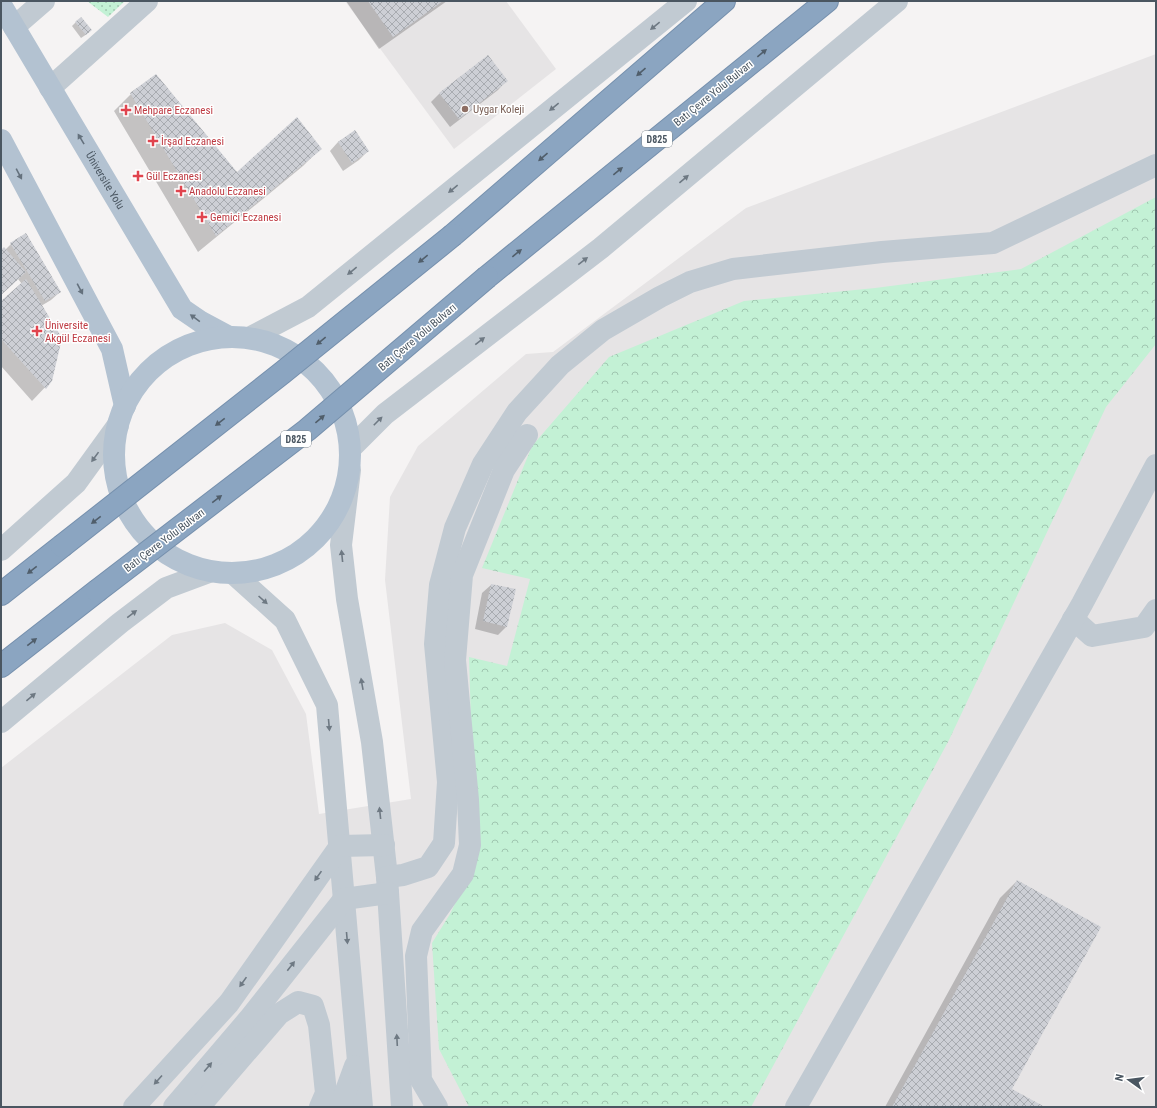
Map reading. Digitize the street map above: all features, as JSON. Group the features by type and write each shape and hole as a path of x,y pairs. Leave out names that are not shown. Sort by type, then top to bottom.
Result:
{"highway":[{"path":"1,594 282,373 453,235 724,1"},
{"name":"Batı Çevre Yolu Bulvarı","path":"1,666 307,430 487,278 827,1"}],"main road":[{"name":"Üniversite Yolu","path":"1,5 182,308 201,322 239,337"},
{"path":"1,140 112,349 121,416 114,464 123,502 143,534 173,559 209,572 234,574 267,569 298,554 323,531 341,502 350,459 344,417 330,388 307,364 280,347 239,337 203,340 178,350 156,364 138,383 121,416"}],"street":[{"path":"14,27 44,1"},
{"path":"50,88 147,1"},
{"path":"239,337 308,307 686,1"},
{"path":"402,1107 388,885 384,845 372,742 347,599 341,545 350,459 385,414 601,248 897,1"},
{"path":"174,1107 249,1019 344,899 388,885 403,875 428,867 444,843 448,782 435,644 440,585 455,528 483,464 517,412 560,365 603,330 660,297 690,282 740,268 882,252 994,244 1156,165"},
{"path":"1,550 76,483 121,416"},
{"path":"437,1107 421,1080 416,956 422,931 463,874 470,845 468,800 455,660 462,575 504,470 527,435"},
{"path":"796,1107 1073,619 1156,465"},
{"path":"1,722 120,623 166,588 209,572"},
{"path":"234,574 285,620 327,705 362,1107"},
{"path":"1073,619 1092,636 1144,627 1156,610"},
{"path":"340,846 384,845"},
{"path":"134,1107 229,1003 340,846"},
{"path":"199,1107 279,1014 298,1002 313,1006 319,1025 326,1093 320,1107"},
{"path":"340,1107 358,1059"},
{"path":"399,1062 425,1107"}],"shaded area":[{"name":"Uygar Koleji","path":"345,1 506,1 556,69 454,149"},
{"path":"1156,54 1156,1107 1,1107 1,768 172,635 225,623 272,650 306,714 319,814 411,799 385,580 390,497 418,446 526,354 553,352 746,208"}],"green space":[{"path":"87,1 125,1 108,17"},
{"path":"1156,197 1156,344 1106,407 949,740 751,1107 469,1107 439,1049 432,943 450,914 477,858 473,788 469,657 507,666 530,579 482,568 532,446 609,357 744,301 875,288 1021,269"}],"building":[{"path":"368,1 443,1 393,37"},
{"path":"81,17 92,30 86,35 75,22"},
{"path":"488,55 508,81 459,119 439,93"},
{"path":"156,74 237,172 297,117 322,149 216,236 130,93"},
{"path":"355,130 369,151 352,163 338,142"},
{"path":"26,233 61,292 45,301 10,243"},
{"path":"4,247 26,272 1,295 1,250"},
{"path":"26,279 62,338 52,381 46,389 1,339 1,301"},
{"path":"491,584 516,589 507,627 483,621"},
{"path":"1017,880 1101,927 1012,1089 1045,1107 892,1107"}],"place":[{"name":"Uygar Koleji","path":"465,109"},
{"name":"Mehpare Eczanesi","path":"126,110"},
{"name":"İrşad Eczanesi","path":"153,141"},
{"name":"Gül Eczanesi","path":"138,176"},
{"name":"Anadolu Eczanesi","path":"181,191"},
{"name":"Gemici Eczanesi","path":"202,217"},
{"name":"Üniversite Akgül Eczanesi","path":"37,331"}]}
